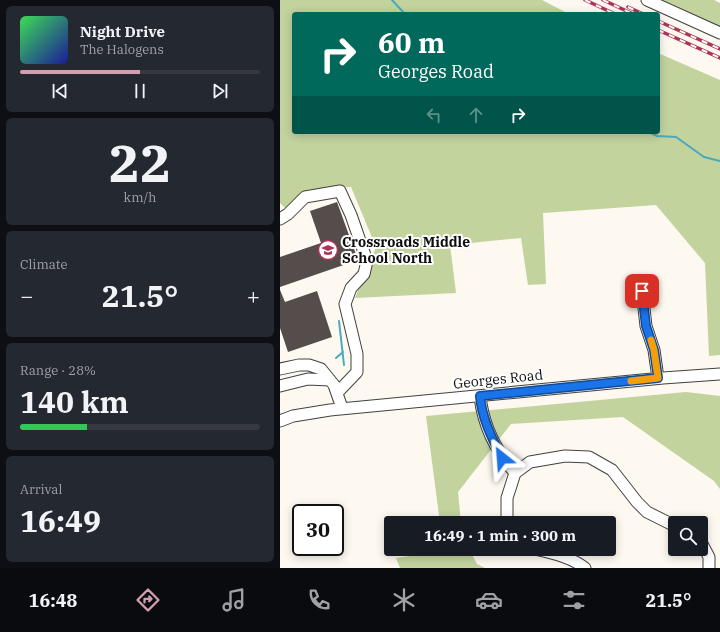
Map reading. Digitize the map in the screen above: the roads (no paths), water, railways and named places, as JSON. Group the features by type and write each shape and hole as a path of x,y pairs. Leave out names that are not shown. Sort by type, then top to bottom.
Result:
{"street":[{"path":"647,0 720,33"},
{"path":"280,219 305,197 340,191 351,214 366,261 364,274 351,288 346,304 357,354 356,372 346,385 337,392"},
{"path":"642,291 646,326 654,350 658,378"},
{"path":"280,369 299,365 309,365 320,369 334,385 342,408"},
{"name":"Georges Road","path":"280,420 293,416 342,408 658,378 720,374"},
{"path":"280,386 308,379 330,380"},
{"path":"480,396 483,415 492,438 502,458 515,473"},
{"path":"507,516 506,498 515,473 530,462 565,456 588,457 612,470 637,502 647,512 668,522"},
{"path":"708,555 709,568"},
{"path":"562,556 585,568"}],"waterway":[{"path":"392,0 403,12"},
{"path":"653,134 657,136 676,137 704,157 720,161"},
{"path":"339,321 344,365"},
{"path":"336,358 343,352"}],"railway":[{"path":"585,0 611,12"},
{"path":"603,0 629,12"},
{"path":"628,7 639,12"},
{"path":"660,22 720,49"},
{"path":"660,31 720,58"}],"place":[{"name":"Crossroads Middle School North","path":"328,250"}]}
